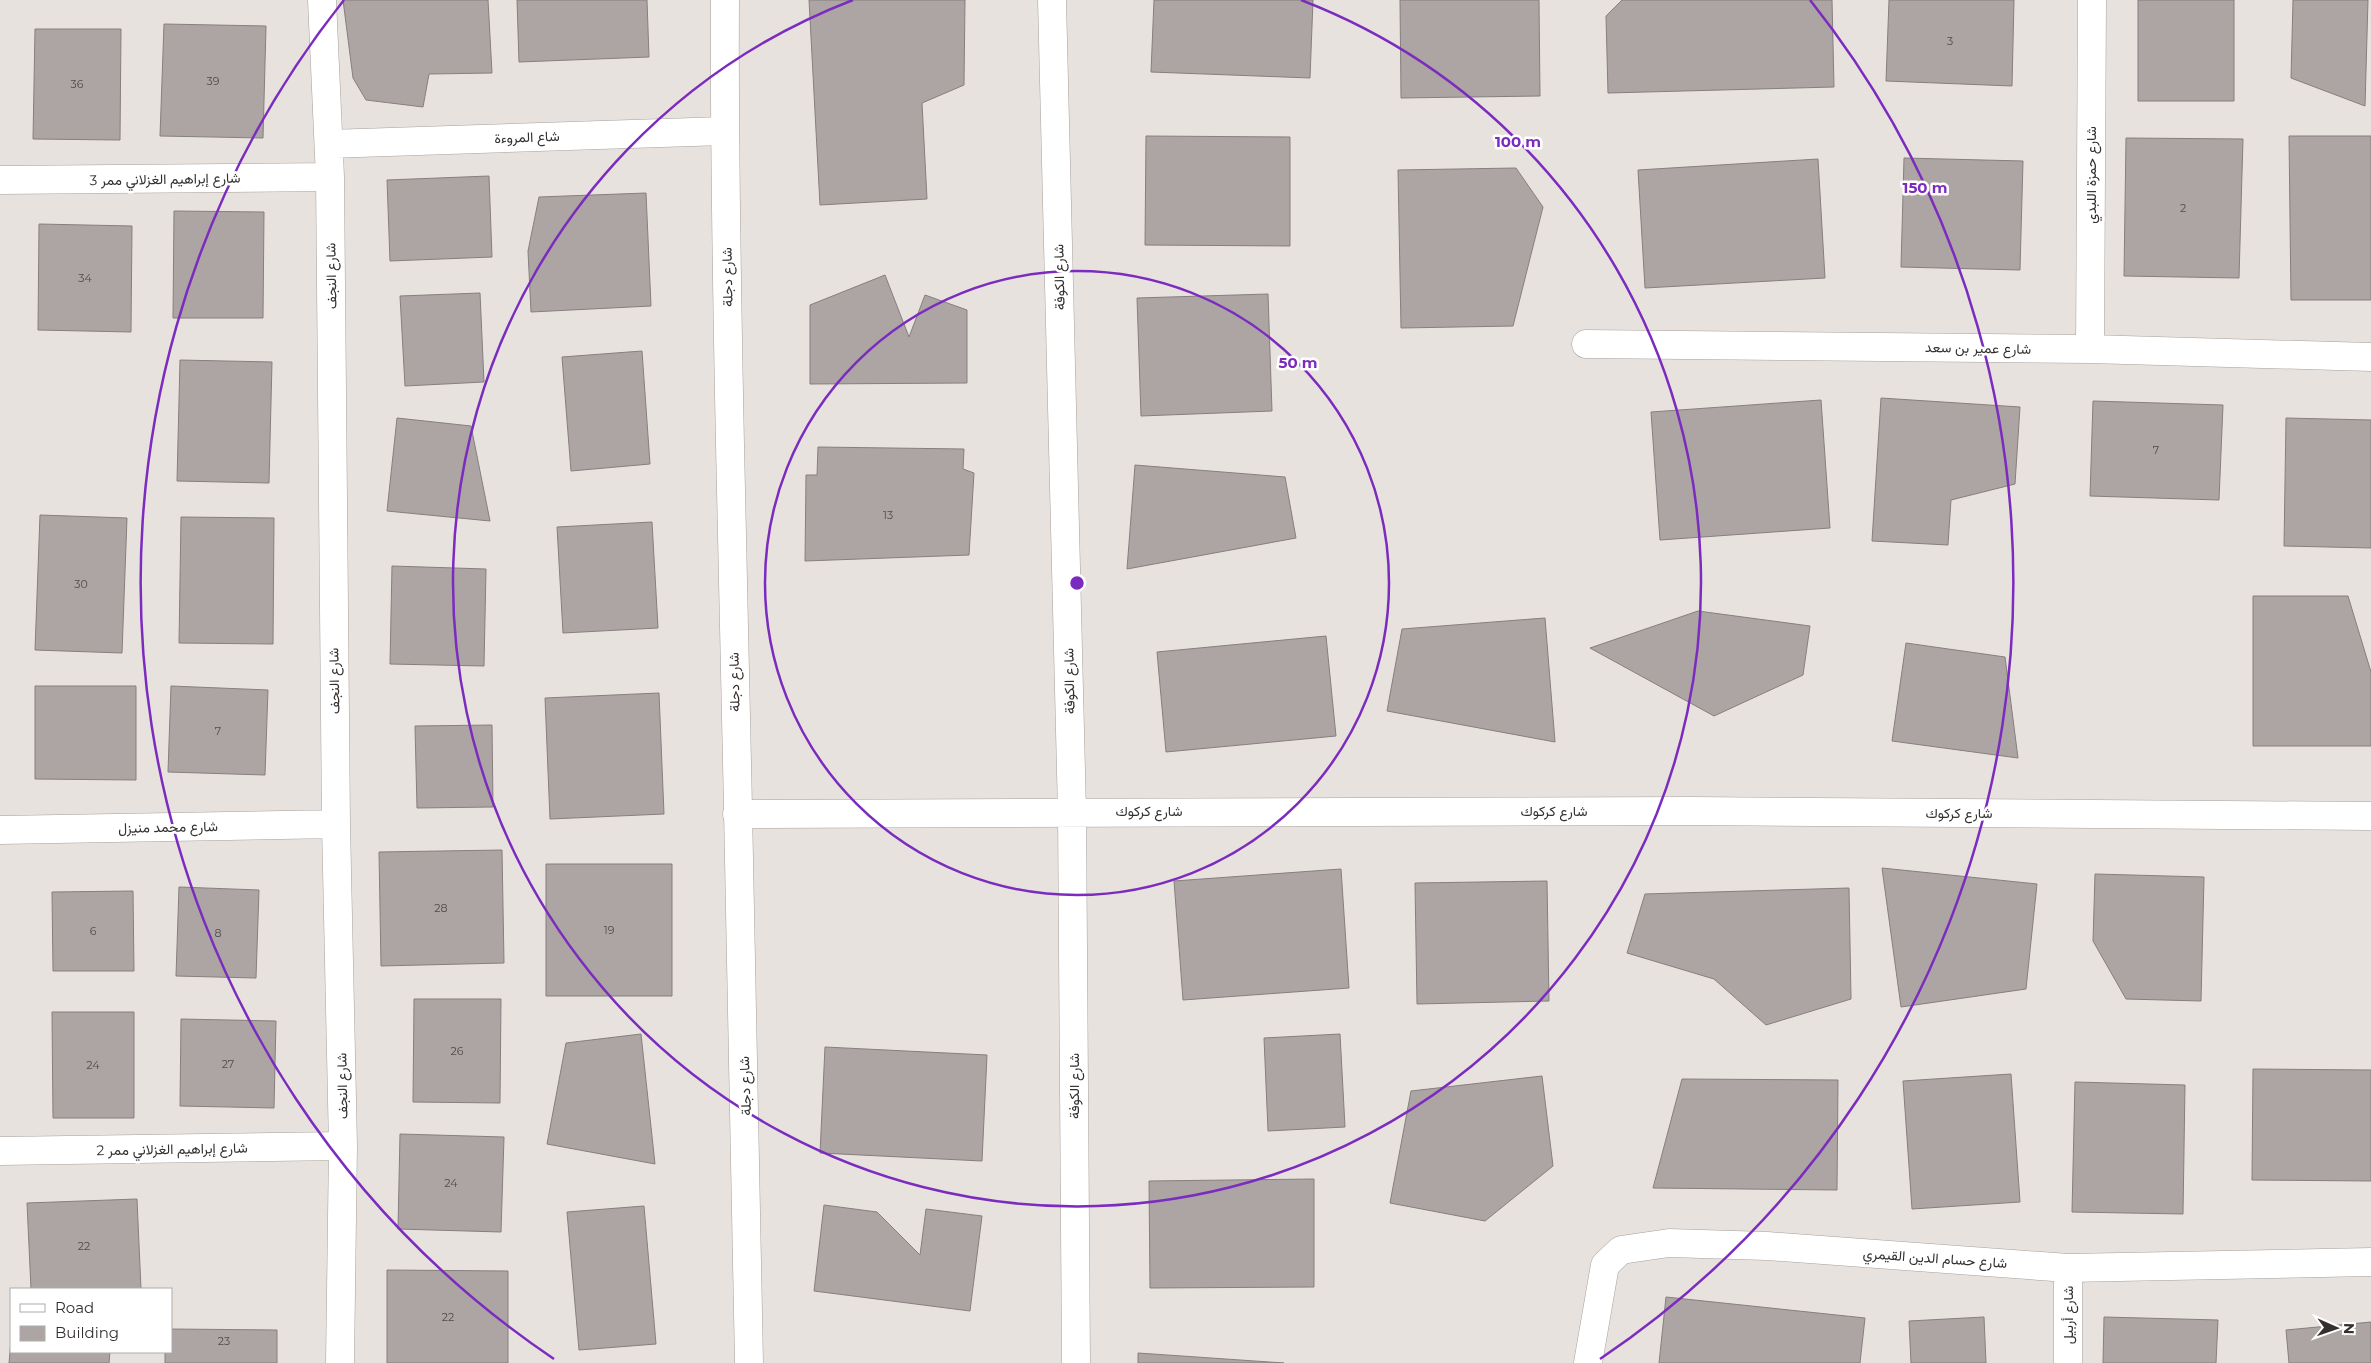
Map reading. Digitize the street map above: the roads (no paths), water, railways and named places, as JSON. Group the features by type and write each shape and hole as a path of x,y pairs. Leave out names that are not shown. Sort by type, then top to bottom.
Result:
{"street":[{"name":"شارع النجف","path":"322,0 330,177 336,824 343,1146 340,1363"},
{"name":"شارع دجلة","path":"726,0 724,131 737,814 746,1107 749,1363"},
{"name":"شارع الكوفة","path":"1052,0 1072,812 1076,1363"},
{"name":"شارع حمزة اللبدي","path":"2090,350 2092,0"},
{"name":"شاع المروءة","path":"329,144 724,131"},
{"name":"شارع إبراهيم الغزلاني ممر 3","path":"0,180 330,177"},
{"name":"شارع عمير بن سعد","path":"1586,344 2090,350 2371,357"},
{"name":"شارع كركوك","path":"737,814 1692,811 2371,816"},
{"name":"شارع محمد منيزل","path":"0,830 336,824"},
{"name":"شارع إبراهيم الغزلاني ممر 2","path":"0,1151 343,1146"},
{"name":"شارع حسام الدين القيمري","path":"1588,1363 1605,1265 1621,1250 1669,1243 1767,1246 2068,1268 2371,1262"},
{"name":"شارع أربيل","path":"2068,1268 2068,1363"}]}
